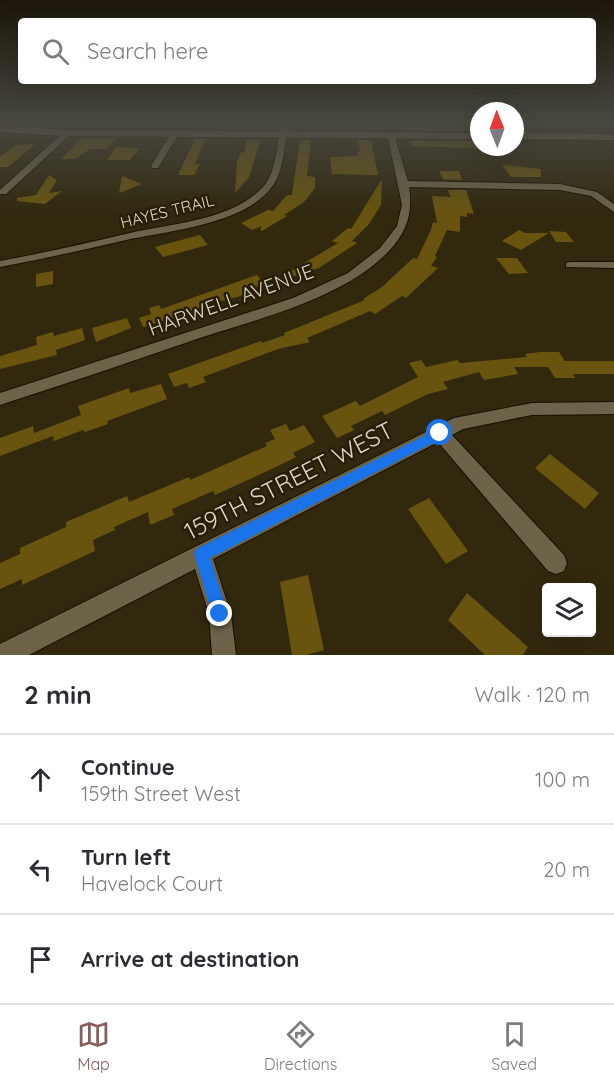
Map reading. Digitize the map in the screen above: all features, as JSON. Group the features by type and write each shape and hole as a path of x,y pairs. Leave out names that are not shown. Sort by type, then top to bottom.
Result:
{"street":[{"path":"3,192 47,153"},
{"path":"155,166 163,153"},
{"name":"HAYES TRAIL","path":"0,264 40,257 206,218 246,204 268,186 273,177 278,153"},
{"name":"HARWELL AVENUE","path":"0,399 297,301 352,274 384,250 402,226 407,205 395,153"},
{"path":"404,184 560,187 594,194 614,209"},
{"path":"570,265 614,265"},
{"name":"159TH STREET WEST","path":"4,655 460,423 532,409 614,408"},
{"path":"440,433 556,563"},
{"path":"201,554 220,614 224,655"}],"building":[{"path":"6,153 25,153 8,167 0,167 0,157"},
{"path":"67,153 85,153 75,159 61,159"},
{"path":"112,153 136,153 130,160 107,160"},
{"path":"189,153 200,153 195,164 200,164 194,175 178,175"},
{"path":"241,153 257,153 249,177 235,193 237,162"},
{"path":"298,153 310,153 307,176 315,177 315,188 304,202 284,215 287,216 262,231 260,229 262,226 252,230 241,223 268,210 273,211 287,195 292,195"},
{"path":"357,153 374,153 378,175 332,174 330,157 358,156"},
{"path":"502,165 541,169 541,177 511,177"},
{"path":"439,171 459,171 462,180 443,179"},
{"path":"49,175 57,180 49,193 62,191 45,204 17,201 17,198 36,195"},
{"path":"122,176 142,184 119,193"},
{"path":"382,179 381,205 369,224 352,241 357,243 319,268 288,278 286,274 338,243 332,241 348,228 351,229"},
{"path":"448,190 466,190 474,214 467,213 467,217 460,216 460,232 447,230 435,256 437,257 431,266 438,268 406,298 402,296 375,314 370,311 307,338 310,342 278,349 203,377 206,382 189,388 187,383 174,387 168,374 261,341 262,343 285,335 284,333 365,300 363,299 382,287 413,258 417,259 433,222 437,223 432,196 451,197"},
{"path":"519,230 525,233 549,233 521,250 502,241"},
{"path":"549,231 566,232 574,242 556,242"},
{"path":"200,235 208,245 163,257 155,247"},
{"path":"496,258 517,258 528,273 509,274"},
{"path":"53,271 53,284 36,287 36,274"},
{"path":"257,275 264,284 243,292 245,295 206,305 207,308 143,327 139,318 151,314 149,308 159,305 161,309"},
{"path":"127,318 131,328 96,342 92,328"},
{"path":"82,328 85,340 56,350 57,355 0,369 0,356 37,345 36,337 53,332 54,336"},
{"path":"559,352 565,361 614,361 614,374 573,374 575,378 555,378 548,367 514,367 518,374 484,380 479,372 443,382 448,389 428,394 385,415 382,411 351,426 354,430 337,438 322,416 356,401 360,406 418,377 409,363 421,360 426,367 457,360 460,363 527,357 525,354"},
{"path":"161,384 167,399 107,421 108,424 85,432 83,430 54,441 53,436 0,456 0,438 33,426 34,433 81,415 78,406 129,388 130,393"},
{"path":"286,424 290,431 304,425 315,442 293,453 296,457 278,466 215,495 213,491 172,509 174,515 150,525 148,512 114,527 115,530 93,540 95,551 22,585 22,579 0,589 0,563 20,554 20,548 66,527 66,522 127,496 129,502 189,477 190,480 267,446 265,443 275,439 270,430"},
{"path":"550,454 599,493 585,509 535,468"},
{"path":"429,498 468,551 446,564 408,509"},
{"path":"308,575 324,650 306,655 292,655 280,582"},
{"path":"467,593 528,647 523,655 485,655 448,620"}],"route":[{"path":"220,614 201,554 440,433"}]}
